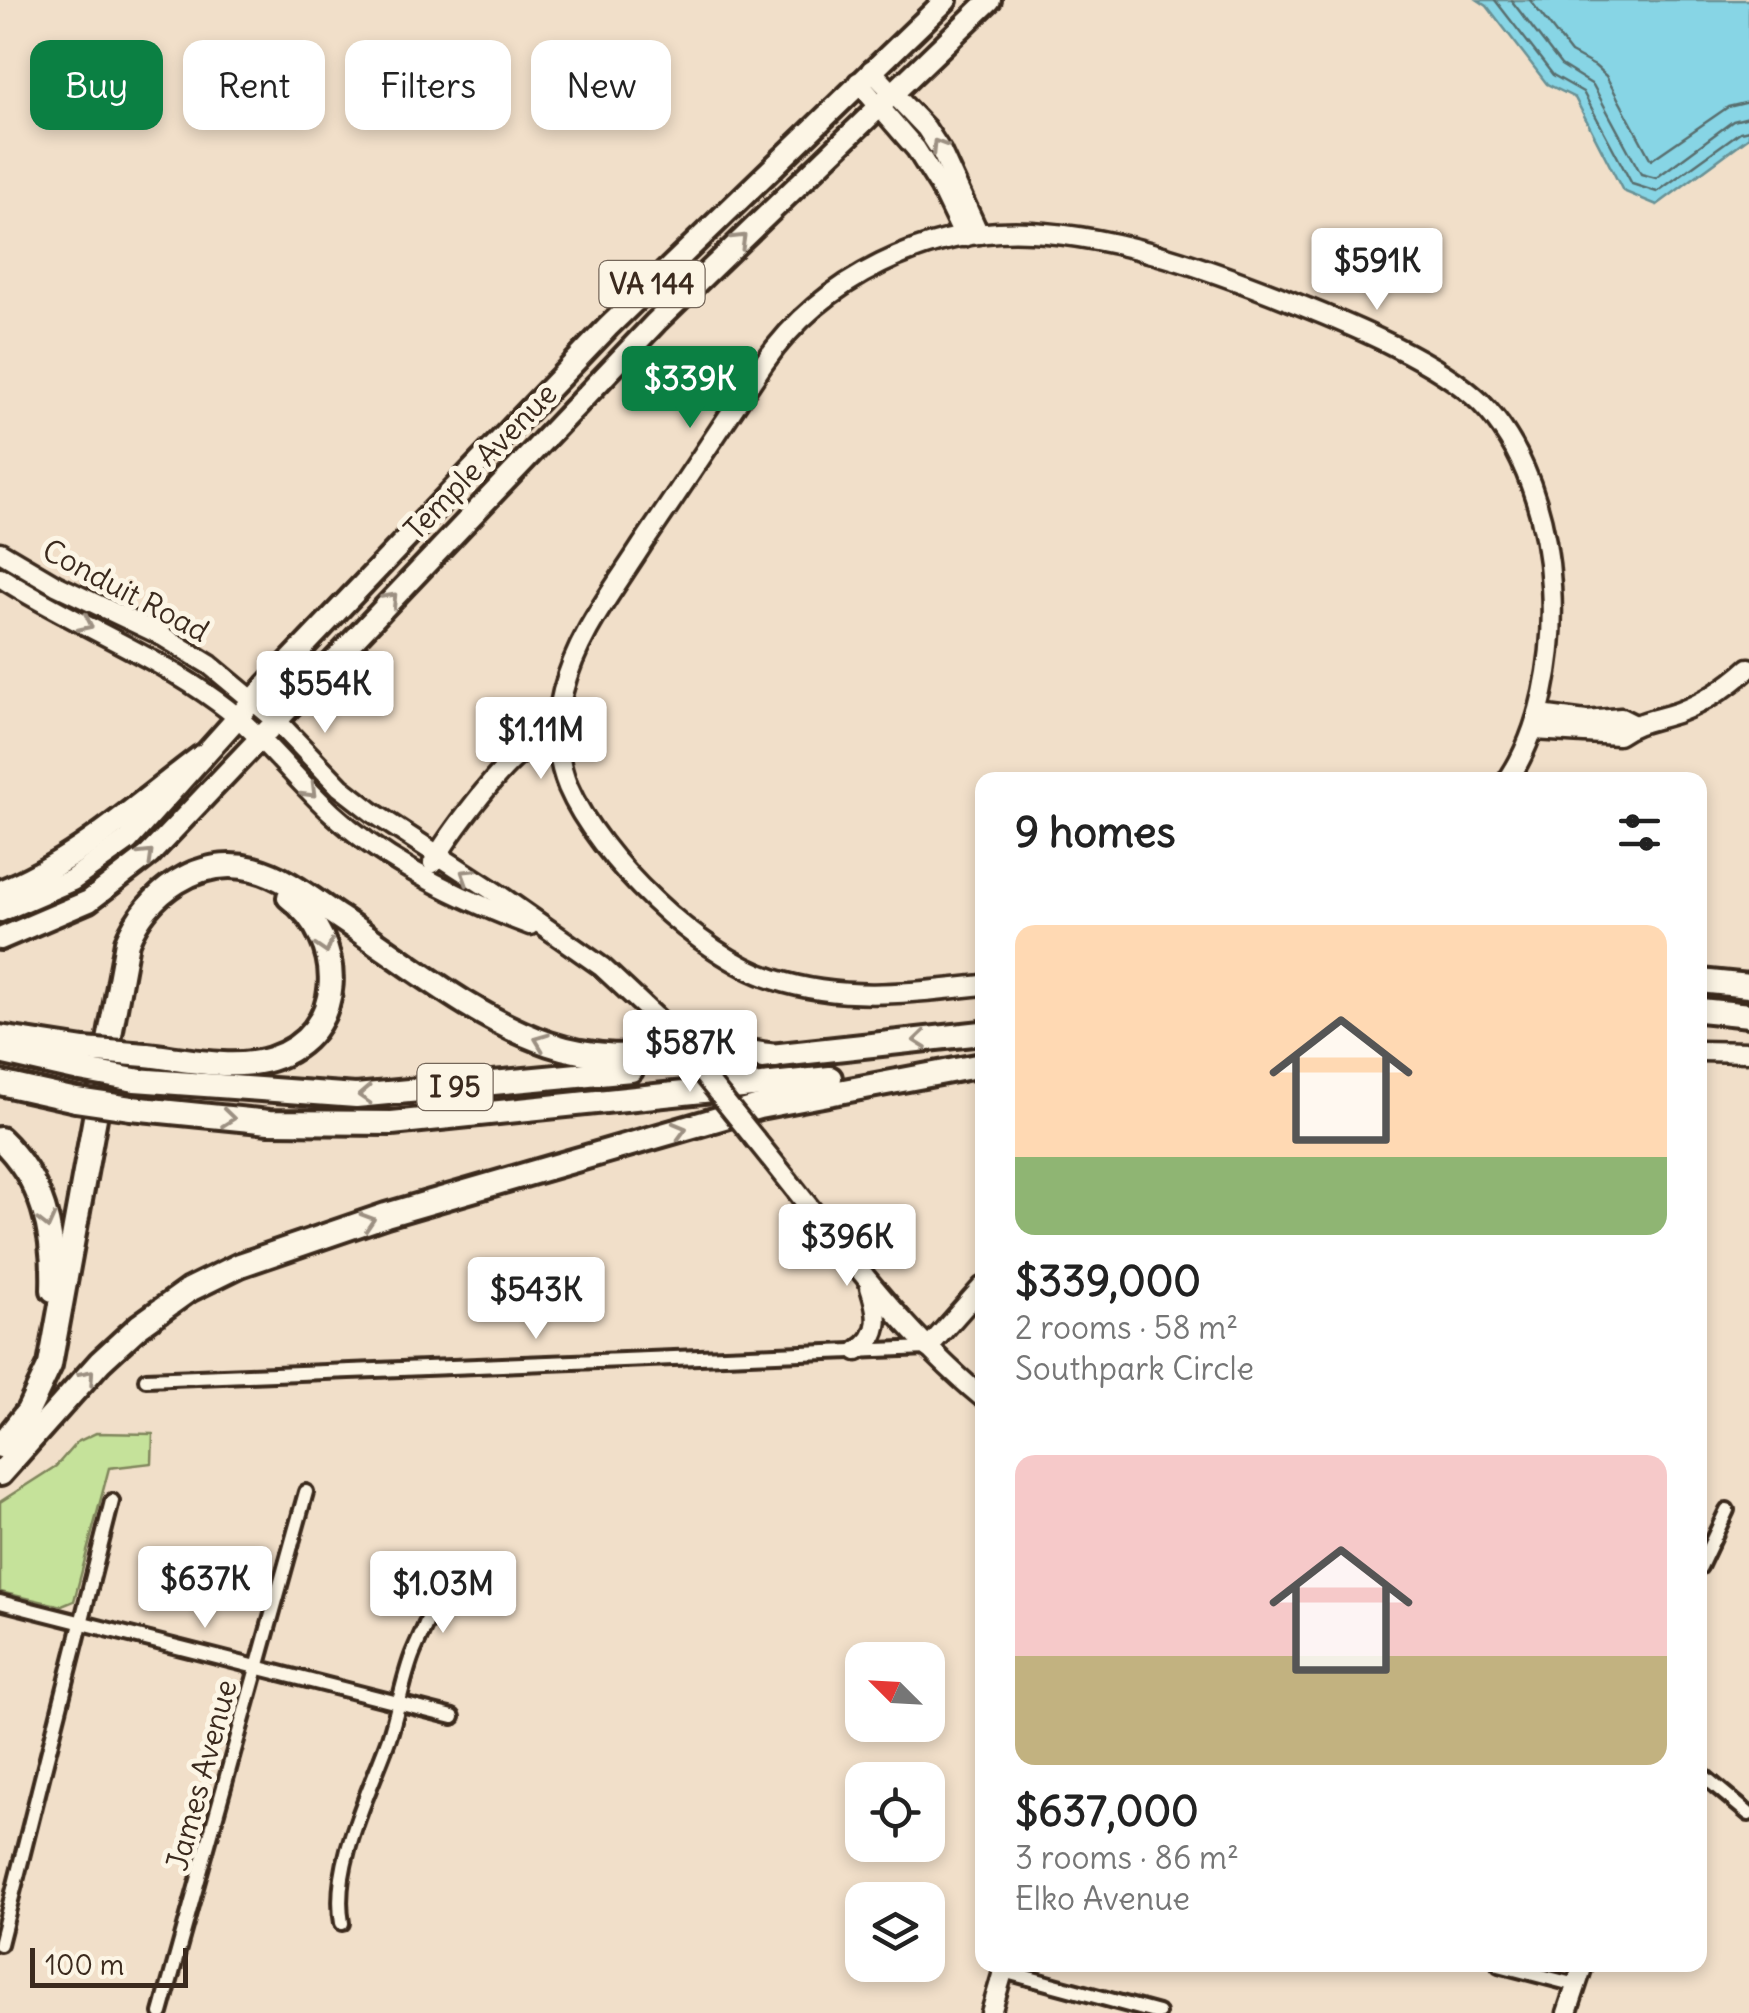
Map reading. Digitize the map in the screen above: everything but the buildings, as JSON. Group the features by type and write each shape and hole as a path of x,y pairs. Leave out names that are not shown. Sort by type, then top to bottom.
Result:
{"highway":[{"path":"0,892 86,845 202,757"},
{"path":"0,1446 28,1410 46,1378 53,1352 126,942 151,901 183,878 226,866 269,874 479,1010 526,1035 567,1050 608,1058 726,1050 776,1056"},
{"path":"0,1037 82,1060 146,1055 257,1062 281,1056 307,1037 325,1010 332,981 326,947 306,912 285,894 258,881 220,878 180,890 145,924 135,948 60,1366 49,1400 33,1429 0,1466"},
{"path":"1707,982 1749,986"},
{"path":"1707,1011 1749,1015"},
{"name":"I 95","path":"0,1052 82,1060 135,1080 356,1096 975,1034"},
{"path":"0,1474 100,1362 139,1326 189,1290 240,1265 386,1215 760,1106 975,1065"},
{"name":"I 95","path":"0,1083 131,1108 269,1122 392,1123 975,1065"},
{"path":"0,1138 38,1191 53,1250 47,1351 28,1410"}],"main road":[{"name":"Temple Avenue","path":"0,911 72,880 112,854 140,828 237,717 608,327 946,0"},
{"name":"Temple Avenue","path":"0,939 68,912 132,871 643,335 990,0"}],"street":[{"path":"865,76 885,100 971,235"},
{"path":"975,986 866,996 805,988 747,968 676,922 625,869 576,804 557,743 556,724 563,690 593,619 771,352 821,301 895,257 971,235 1033,232 1088,240 1216,273 1374,337 1466,389 1498,423 1524,471 1538,514 1552,598 1548,672 1537,723 1512,772"},
{"name":"Conduit Road","path":"0,552 38,576 177,644 253,700 340,786 386,823 602,966 662,1022 867,1277 928,1348 975,1391"},
{"name":"Conduit Road","path":"0,577 156,660 237,717 356,834 493,911 555,935"},
{"path":"1537,723 1618,735 1633,724 1704,701 1749,668"},
{"path":"1548,672 1559,705 1586,721"},
{"path":"1537,723 1621,718 1633,724"},
{"path":"426,876 473,806 522,752 536,745 557,743"},
{"path":"1707,1052 1749,1052"},
{"path":"857,1351 870,1341 878,1324 867,1277"},
{"path":"146,1379 928,1348 975,1295"},
{"name":"James Avenue","path":"161,2013 306,1492"},
{"path":"0,1944 112,1501"},
{"path":"1707,1551 1727,1510"},
{"path":"342,1924 340,1896 348,1859 366,1794 435,1598 434,1568"},
{"path":"0,1602 453,1717"},
{"path":"1707,1779 1749,1814"},
{"path":"991,2013 1003,1972"},
{"path":"1018,1972 1158,2013"},
{"path":"1526,1972 1576,1985"},
{"path":"1568,2013 1581,1972"}],"green space":[{"path":"96,1433 153,1434 152,1463 109,1468 74,1601 62,1606 0,1592 0,1502 56,1466 77,1442"}],"water":[{"path":"1478,0 1749,0 1749,137 1657,205 1623,191 1575,98 1547,84 1487,6"}]}
